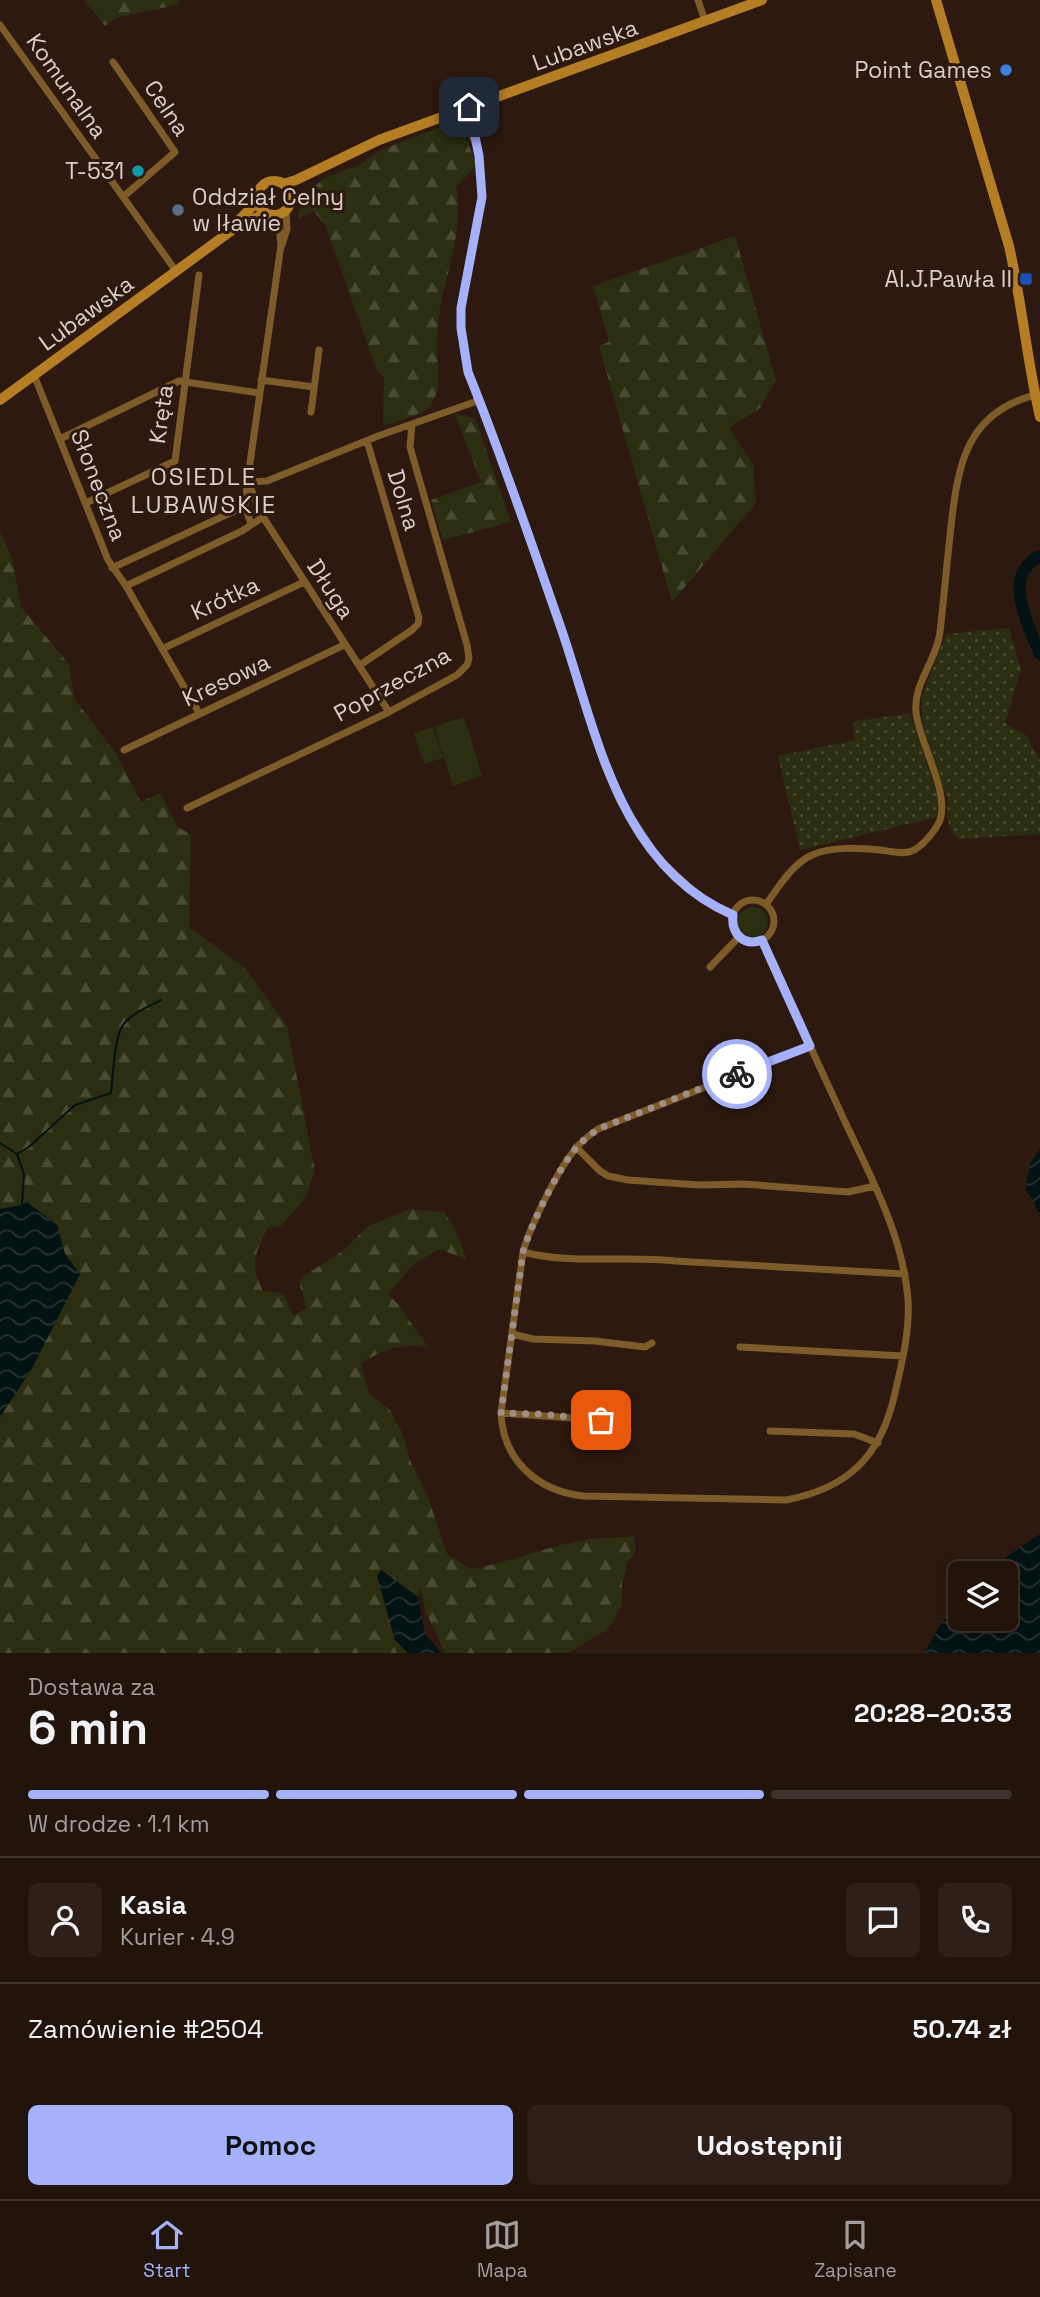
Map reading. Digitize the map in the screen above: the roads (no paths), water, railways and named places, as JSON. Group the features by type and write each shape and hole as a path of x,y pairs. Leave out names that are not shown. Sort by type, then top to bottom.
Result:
{"main road":[{"name":"Lubawska","path":"704,18 745,0"},
{"name":"Lubawska","path":"283,184 368,144 464,107 704,18 762,0"},
{"path":"936,0 1009,246 1040,417"},
{"name":"Lubawska","path":"291,197 299,186 321,167"},
{"path":"273,181 283,184 291,197 286,210 280,214 269,214 258,201 259,192 273,181"},
{"name":"Lubawska","path":"0,400 36,370 226,231 258,201"},
{"name":"Lubawska","path":"174,269 235,228 269,214"},
{"name":"Lubawska","path":"0,392 36,370"}],"street":[{"path":"698,0 704,18"},
{"name":"Komunalna","path":"0,25 174,269"},
{"name":"Celna","path":"113,62 175,152 123,197"},
{"path":"464,107 477,146 482,181 481,212 464,288 461,328 468,372 574,666 608,776 633,824 659,859 702,900 733,915"},
{"path":"251,524 245,506 281,245 287,229 286,210"},
{"path":"269,214 279,225 281,245"},
{"name":"Kręta","path":"86,503 174,461 199,275"},
{"path":"311,412 319,350"},
{"name":"Słoneczna","path":"36,370 60,439 113,568 127,586 199,713"},
{"path":"261,380 314,387"},
{"path":"60,439 179,381 259,393"},
{"path":"765,904 791,871 809,856 832,850 872,849 903,853 913,851 940,819 941,792 925,751 916,703 940,633 957,477 965,451 979,429 1011,402 1035,395"},
{"path":"248,482 267,481 480,400"},
{"name":"Poprzeczna","path":"187,808 389,712 464,670 469,659 410,447 412,424"},
{"name":"Dolna","path":"360,665 412,631 419,618 367,441"},
{"name":"Długa","path":"248,482 263,517 389,712"},
{"path":"113,568 245,506"},
{"path":"127,586 242,531 263,517"},
{"name":"Krótka","path":"162,649 304,582"},
{"name":"Kresowa","path":"124,750 344,645"},
{"path":"755,900 765,904 772,911 772,931 756,942 739,937 732,926 737,907 745,901 755,900"},
{"path":"710,967 739,937"},
{"path":"762,940 875,1186 894,1235 905,1274 909,1328 889,1418 878,1443 866,1459 846,1477 830,1488 786,1500 583,1496 555,1490 528,1475 514,1458 503,1433 501,1413 523,1252 528,1234 576,1147 598,1129 810,1046"},
{"path":"576,1147 608,1176 652,1182 743,1184 848,1192 875,1186"},
{"path":"523,1252 559,1258 647,1258 905,1274"},
{"path":"512,1334 533,1339 595,1341 645,1347 652,1343"},
{"path":"740,1347 903,1356"},
{"path":"501,1413 601,1420 628,1431"},
{"path":"770,1431 854,1434 878,1443"}],"water":[{"path":"1040,1149 1040,1219 1034,1202 1025,1189 1030,1164"},
{"path":"27,1202 57,1225 65,1254 80,1274 31,1370 0,1417 0,1209"},
{"path":"1040,1534 1040,1653 924,1653 948,1616 948,1631 1018,1631 1018,1561 1002,1560"},
{"path":"381,1570 418,1597 425,1634 441,1653 408,1653 395,1640 377,1576"}],"waterway":[{"path":"1040,556 1028,564 1022,575 1020,588 1024,615 1040,654"},
{"path":"22,1205 24,1174 17,1154 29,1147 75,1105 111,1093 116,1048 123,1025 161,1000"},
{"path":"0,1143 17,1154"}],"place":[{"name":"Point Games","path":"1006,70"},
{"name":"T-531","path":"138,171"},
{"name":"Oddział Celny w Iławie","path":"178,210"},
{"name":"Al.J.Pawła II","path":"1026,279"}],"district":[{"name":"OSIEDLE LUBAWSKIE","path":"204,491"}]}
